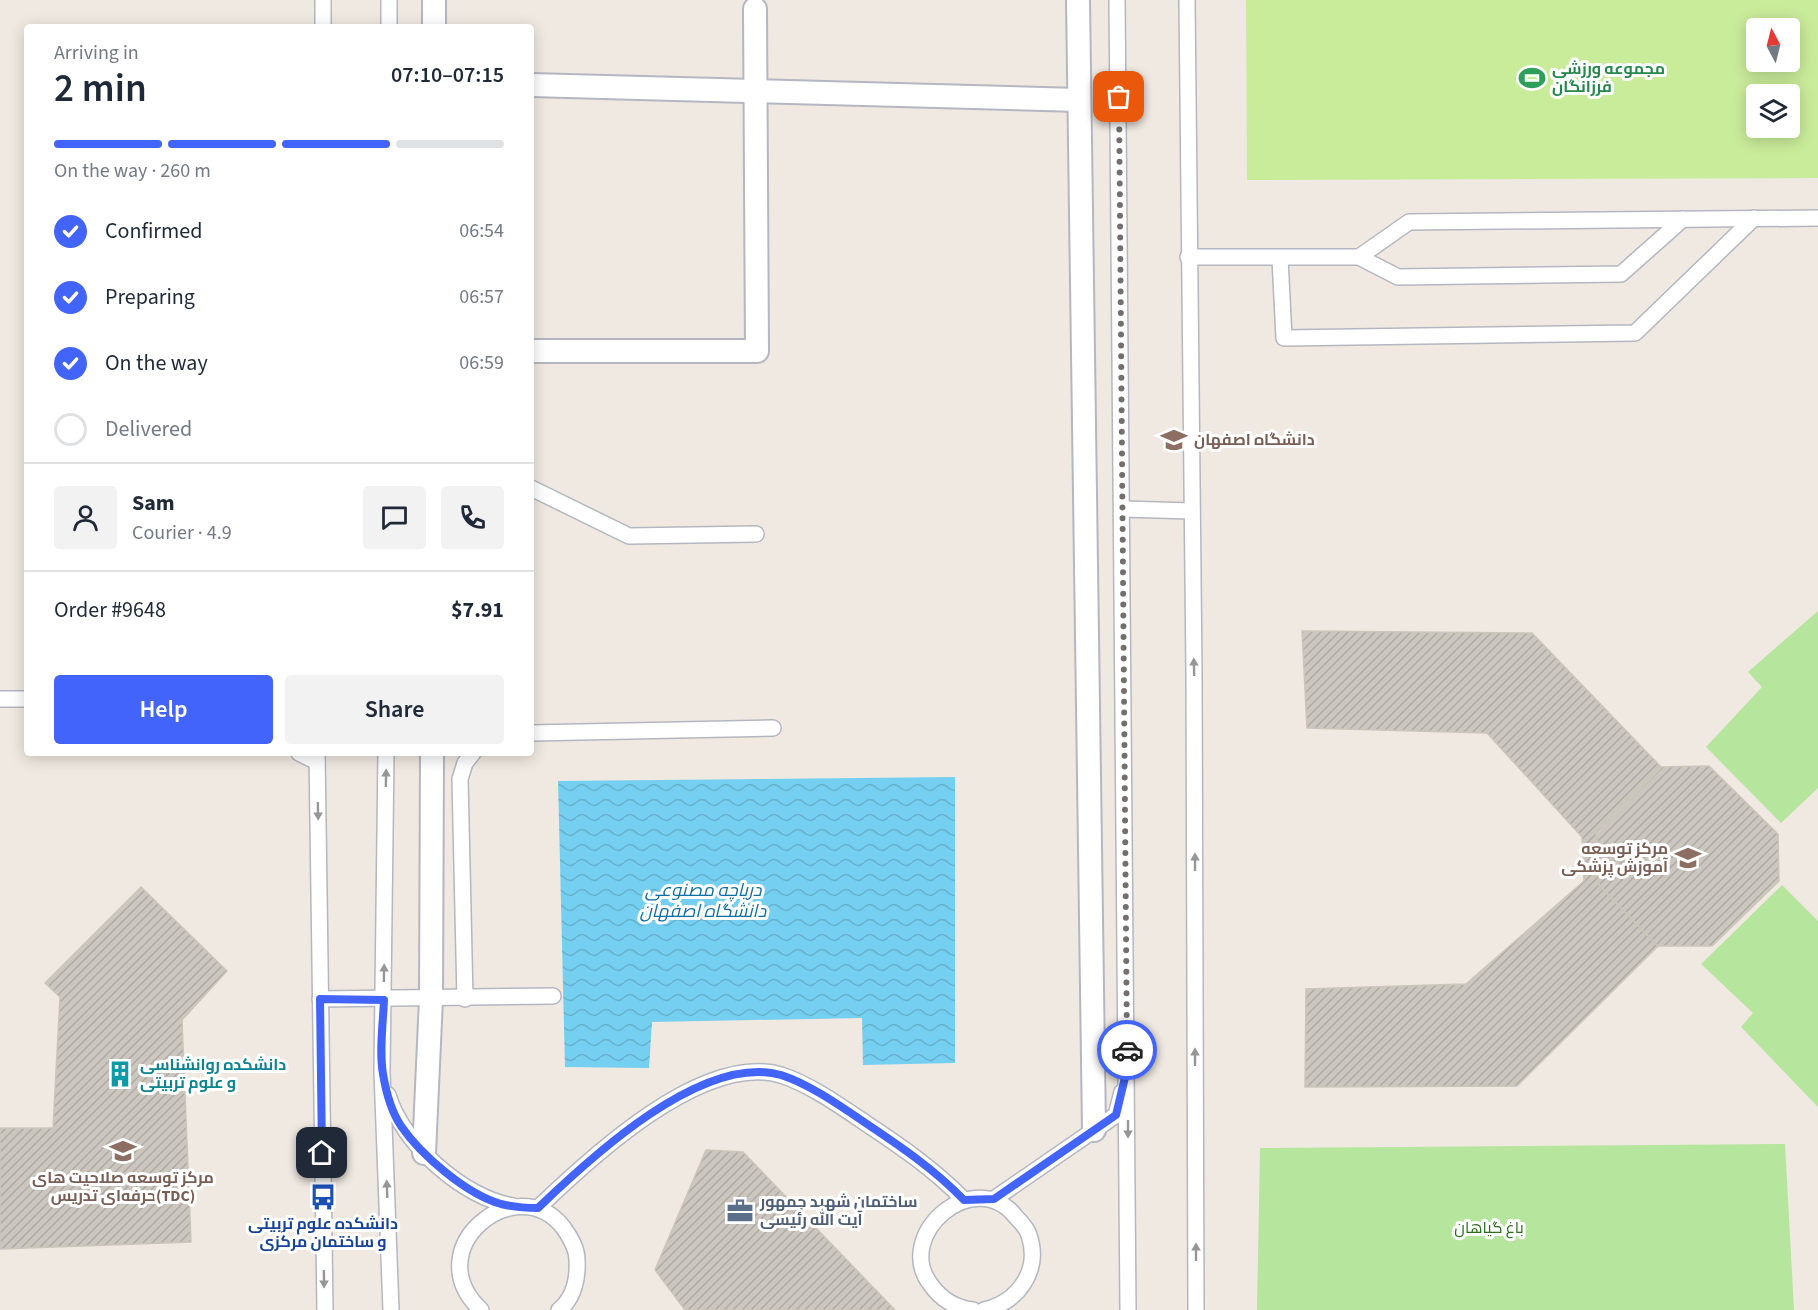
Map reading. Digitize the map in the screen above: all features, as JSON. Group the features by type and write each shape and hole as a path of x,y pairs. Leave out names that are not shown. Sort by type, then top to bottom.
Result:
{"street":[{"path":"434,0 434,24"},
{"path":"1078,0 1094,1130"},
{"path":"534,351 757,351 755,9"},
{"path":"534,85 1079,100"},
{"path":"424,1153 431,999 432,756"}],"lane":[{"path":"323,0 323,24"},
{"path":"389,0 389,24"},
{"path":"1117,0 1128,1310"},
{"path":"1187,0 1196,1310"},
{"path":"1359,258 1409,222 1818,218"},
{"path":"1188,257 1359,258 1398,277 1621,274 1683,219"},
{"path":"1280,258 1284,338 1635,333 1754,219"},
{"path":"534,489 629,536 756,534"},
{"path":"1122,509 1192,511"},
{"path":"0,699 24,699"},
{"path":"534,733 773,728"},
{"path":"386,756 382,1072 392,1310"},
{"path":"465,999 460,779 465,763 471,756"},
{"path":"317,757 325,1310"},
{"path":"320,999 465,999 554,996"},
{"path":"967,1310 939,1296 926,1280 921,1254 928,1227 948,1206 964,1200 994,1199 1116,1115 1127,1069"},
{"path":"382,1072 393,1112 401,1126 424,1153 470,1189 500,1204 538,1208 559,1223 570,1237 577,1254 578,1275 574,1290 559,1310"},
{"path":"538,1208 604,1149 688,1090 720,1077 751,1073 780,1075 848,1111 928,1166 964,1200"},
{"path":"984,1310 1000,1306 1011,1299 1023,1287 1032,1263 1033,1251 1028,1232 1010,1209 994,1199"},
{"path":"481,1310 468,1298 460,1276 460,1256 468,1236 479,1222 498,1211 522,1207"}],"green space":[{"name":"مجموعه ورزشی فرزانگان","path":"1246,0 1818,0 1818,178 1247,180"},
{"path":"1818,611 1818,788 1781,823 1706,747 1762,687 1748,672"},
{"path":"1782,885 1818,921 1818,1107 1741,1027 1753,1013 1701,964"},
{"name":"باغ گیاهان","path":"1785,1144 1794,1310 1257,1310 1260,1148"}],"water":[{"name":"دریاچه مصنوعی دانشگاه اصفهان","path":"955,777 955,1063 863,1065 862,1018 652,1022 649,1068 565,1067 558,781"}],"building":[{"path":"1302,631 1532,633 1661,767 1596,834 1599,885 1658,946 1517,1086 1305,1087 1306,989 1466,984 1584,881 1582,837 1487,733 1307,728"},
{"name":"مرکز توسعه آموزش پزشکی","path":"1709,766 1778,834 1779,881 1712,946 1658,946 1599,885 1597,835 1662,767"},
{"name":"دانشکده روانشناسی و علوم تربیتی","path":"141,887 227,971 182,1020 191,1242 0,1249 0,1128 53,1128 60,997 45,983"},
{"name":"ساختمان شهید جمهور آیت الله رئیسی","path":"706,1150 743,1152 895,1310 685,1310 655,1270"}],"way so far":[{"path":"1119,97 1127,1050"}],"place":[{"name":"مجموعه ورزشی فرزانگان","path":"1532,78"},
{"name":"دانشگاه اصفهان","path":"1174,440"},
{"name":"مرکز توسعه آموزش پزشکی","path":"1688,858"},
{"name":"دانشکده روانشناسی و علوم تربیتی","path":"120,1074"},
{"name":"مرکز توسعه صلاحیت های حرفه‌ای تدریس(TDC)","path":"123,1151"},
{"name":"دانشکده علوم تربیتی و ساختمان مرکزی","path":"323,1197"},
{"name":"ساختمان شهید جمهور آیت الله رئیسی","path":"740,1211"}],"route":[{"path":"322,1153 320,999 384,1000 382,1072 393,1112 401,1126 438,1166 470,1189 500,1204 522,1207 538,1208 604,1149 688,1090 720,1077 751,1073 780,1075 848,1111 928,1166 964,1200 994,1199 1026,1180 1116,1115 1127,1069 1127,1050"}]}
